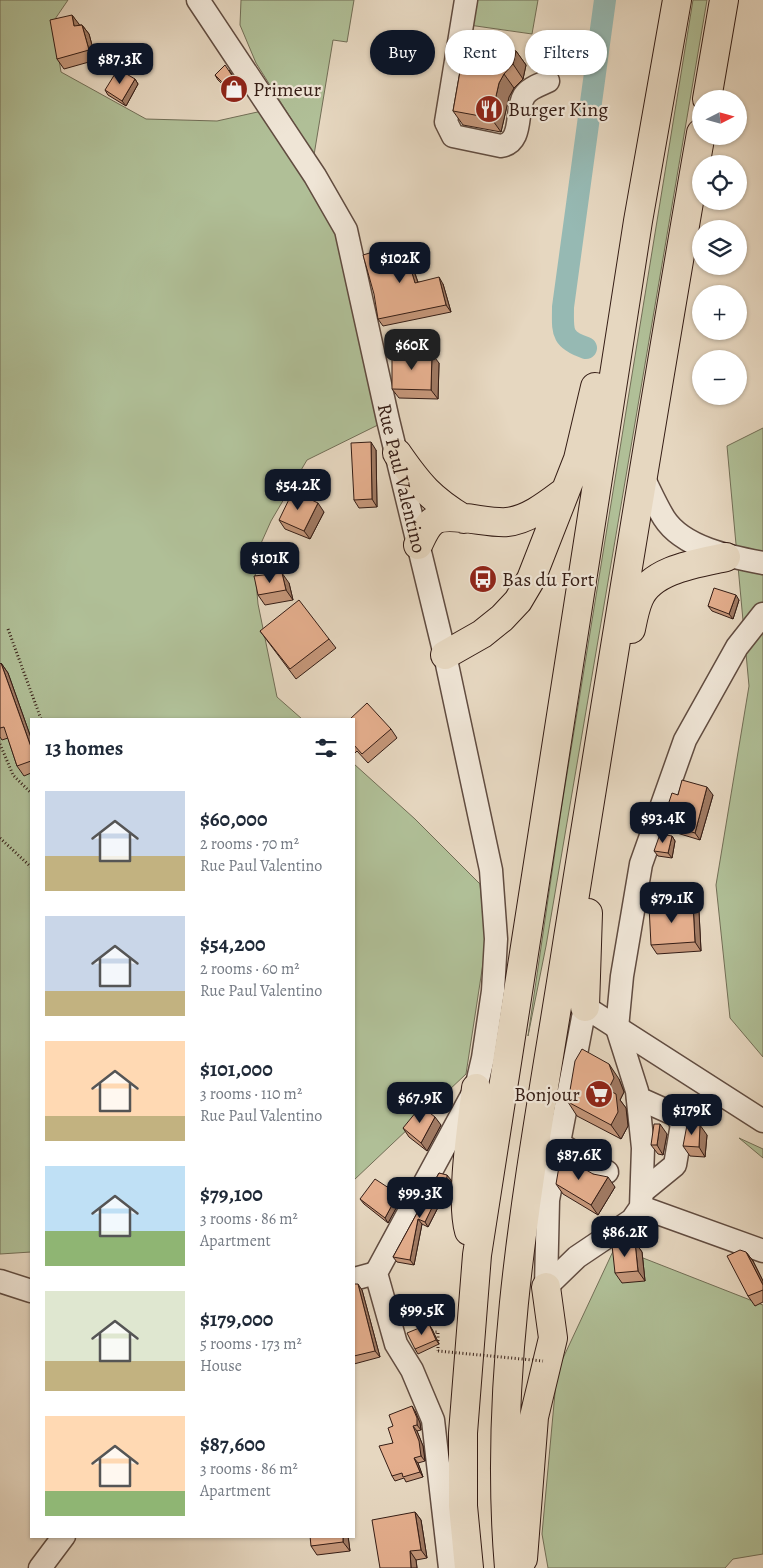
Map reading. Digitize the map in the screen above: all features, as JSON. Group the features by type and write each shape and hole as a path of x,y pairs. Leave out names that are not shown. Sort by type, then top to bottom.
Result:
{"highway":[{"path":"469,1568 463,1506 463,1433 477,1255 638,221 677,0"},
{"path":"709,90 724,0"},
{"path":"509,1568 504,1506 506,1382 525,1212 607,691 699,145"},
{"path":"446,655 482,634 518,601 531,579 578,459 638,221"},
{"path":"397,453 418,483 437,503 464,519"},
{"path":"418,545 425,529 432,521 447,516 508,522 540,510 564,492"},
{"path":"607,691 629,637 639,597 656,579 667,572 726,557"},
{"path":"585,1007 595,769"},
{"path":"476,1088 468,1165 466,1221 477,1255"},
{"path":"522,1568 534,1417 553,1338 546,1287"}],"street":[{"name":"Rue Paul Valentino","path":"198,0 315,176 346,230 418,545 446,655 491,870 496,939 493,991 484,1058 476,1088 376,1273"},
{"path":"466,0 446,122 453,136 501,146 507,145 514,138 524,96 529,90 548,81"},
{"path":"643,477 665,520 679,535 726,557 763,563"},
{"path":"641,1200 643,1148 638,1098 617,1028 622,976 640,864 684,740 736,646 763,614"},
{"path":"546,1287 548,1200 585,1007 763,1121"},
{"path":"546,1287 576,1257 632,1220 641,1200 675,1165 682,1124 676,1115 638,1098"},
{"path":"558,1143 607,1172"},
{"path":"641,1200 763,1251"},
{"path":"355,1279 376,1273 396,1344 412,1370 433,1420 450,1568"},
{"path":"0,1281 30,1291"},
{"path":"40,1568 62,1538"}],"path":[{"path":"8,630 41,718"},
{"path":"0,744 13,775 30,792"},
{"path":"0,838 30,866"},
{"path":"438,1332 438,1351 543,1360"}],"green space":[{"path":"0,0 68,0 53,22 61,72 146,119 217,121 271,109 325,195 388,420 307,460 271,521 254,559 258,604 277,697 301,718 30,718 30,1252 0,1254"},
{"path":"241,0 354,0 347,42 333,40 314,155 256,63 240,25"},
{"path":"473,0 538,0 533,30 525,30 525,33 515,32 515,30 469,25"},
{"path":"693,0 707,0 546,946 528,1036 561,811"},
{"path":"763,428 763,1057 730,1018 716,885 749,686 727,446"},
{"path":"355,765 415,819 480,884 486,944 466,1074 355,1179"},
{"path":"739,1138 763,1149 763,1158"},
{"path":"615,1247 763,1305 763,1554 733,1559 725,1568 548,1568 542,1534 557,1371"}],"building":[{"path":"72,15 74,26 82,25 89,50 57,59 50,20"},
{"path":"225,65 237,83 232,92 215,75"},
{"path":"118,69 135,79 122,101 105,90"},
{"path":"459,75 503,75 499,83 491,118 453,111"},
{"path":"403,243 415,283 439,277 446,305 378,319 374,294 363,255"},
{"path":"392,352 432,354 431,390 392,389"},
{"path":"371,442 372,499 354,500 351,443"},
{"path":"293,491 318,503 304,531 279,520"},
{"path":"282,573 286,590 258,595 254,576"},
{"path":"714,588 736,595 729,614 708,606"},
{"path":"299,600 329,639 290,669 260,631"},
{"path":"0,664 30,744 30,761 17,766 4,727 0,728"},
{"path":"367,703 391,729 362,754 355,746 355,718 351,718"},
{"path":"682,780 707,787 695,833 662,823 672,793 678,795"},
{"path":"660,834 672,836 668,853 654,851"},
{"path":"693,903 695,942 651,945 649,906"},
{"name":"Bonjour","path":"582,1049 609,1064 614,1078 608,1090 616,1094 618,1112 611,1125 568,1102 575,1061"},
{"path":"421,1106 435,1117 421,1143 403,1128"},
{"path":"654,1124 660,1124 657,1145 651,1145"},
{"path":"687,1125 700,1125 699,1147 683,1146"},
{"path":"561,1155 593,1174 608,1177 591,1205 556,1184"},
{"path":"439,1173 447,1175 447,1177 425,1222 418,1219 410,1260 393,1257"},
{"path":"375,1179 398,1194 385,1218 360,1199"},
{"path":"635,1242 638,1271 615,1273 612,1245"},
{"path":"740,1250 746,1252 763,1285 763,1290 748,1296 727,1256"},
{"path":"355,1284 358,1284 375,1351 355,1356"},
{"path":"429,1324 436,1340 415,1349 407,1333"},
{"path":"412,1406 417,1418 417,1425 413,1426 419,1441 421,1456 414,1458 420,1472 403,1477 402,1473 392,1476 379,1446 393,1443 388,1428 393,1426 389,1415"},
{"path":"415,1512 421,1550 410,1551 411,1568 380,1568 372,1520"},
{"path":"310,1538 343,1538 343,1542 311,1546"}],"waterway":[{"path":"586,348 567,337 563,328 563,307 605,0"}],"place":[{"name":"Primeur","path":"234,89"},
{"name":"Burger King","path":"489,109"},
{"name":"Bas du Fort","path":"483,579"},
{"name":"Bonjour","path":"599,1094"}]}
